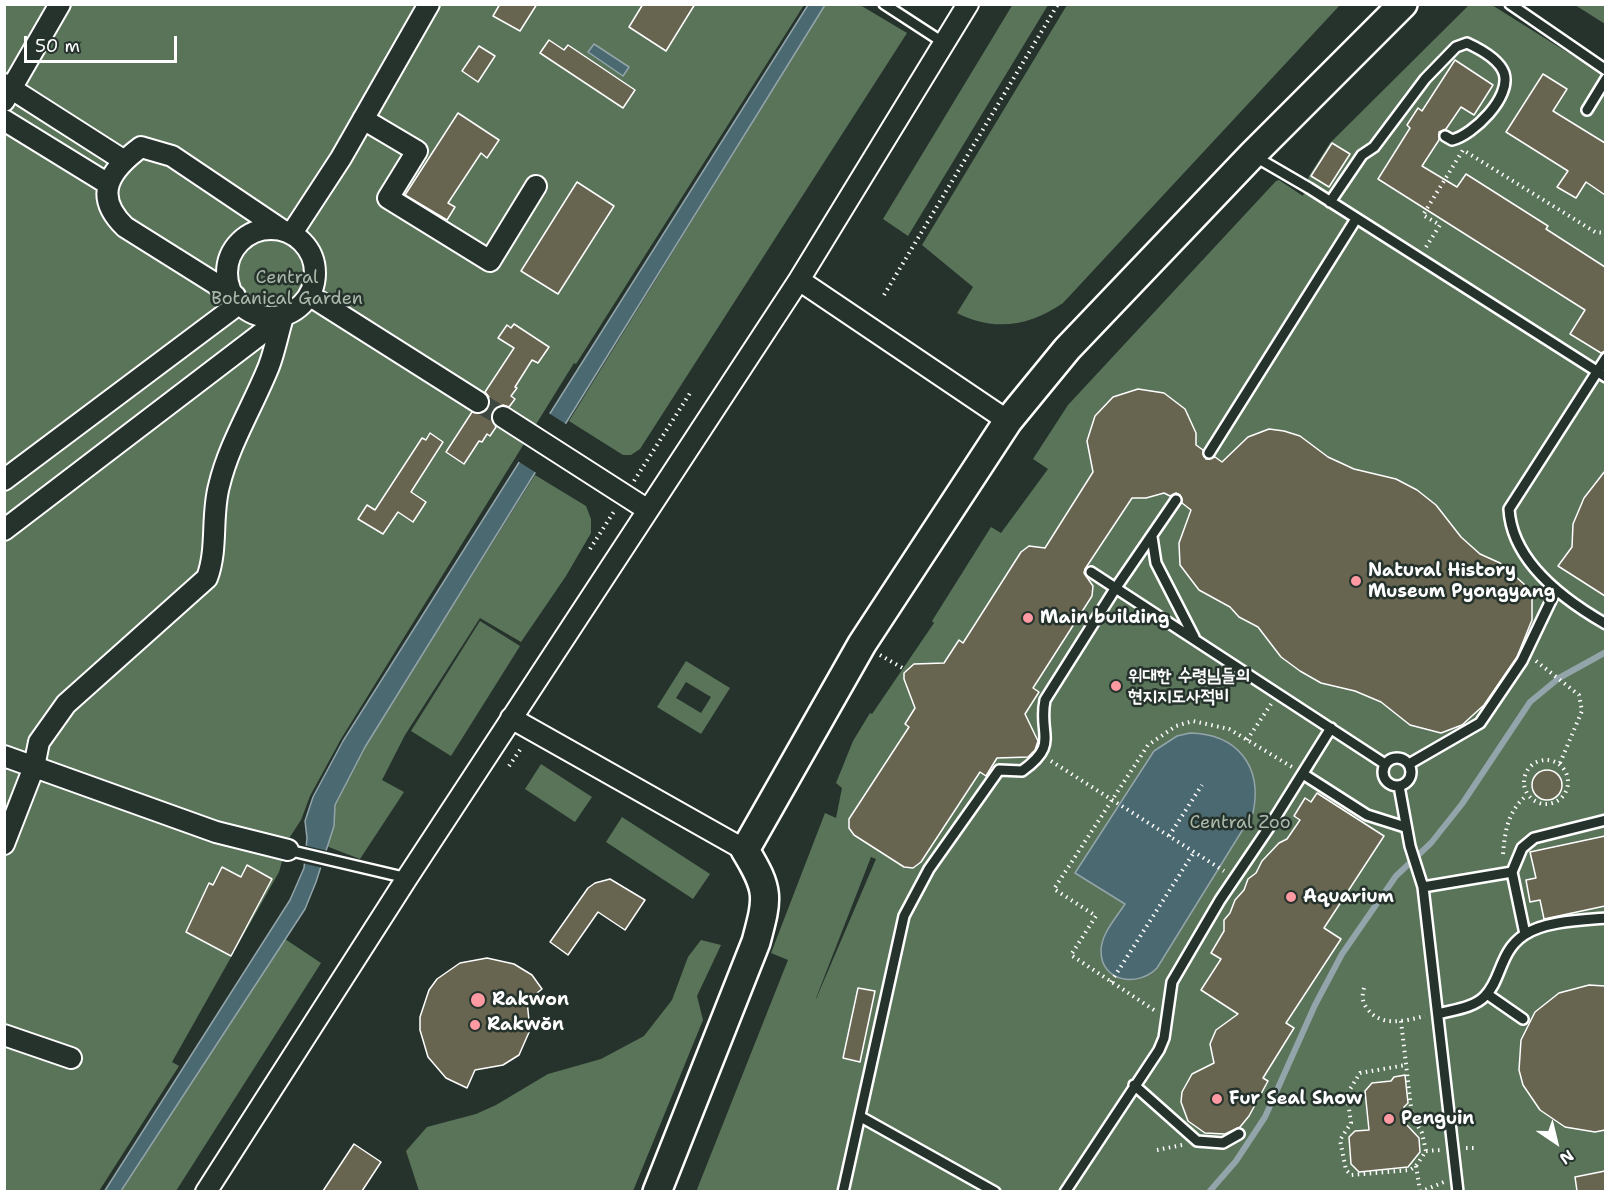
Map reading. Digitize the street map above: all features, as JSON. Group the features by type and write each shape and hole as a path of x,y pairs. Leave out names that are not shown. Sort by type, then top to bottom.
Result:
{"street":[{"path":"60,4 7,91 123,160"},
{"path":"287,232 340,158 429,4"},
{"path":"206,1191 407,878 799,280 968,4"},
{"path":"745,850 862,644 1008,421 1067,349 1252,155 1403,4"},
{"path":"363,119 417,151 388,198 490,261 536,186"},
{"path":"4,120 108,184"},
{"path":"4,530 283,317 309,295 315,281 315,266 310,251 287,232 172,156 158,149 141,147 123,160 108,184 107,205 125,227 237,299"},
{"path":"283,317 264,316 249,311 229,287 227,272 230,257 238,244 248,236 262,230 287,232"},
{"path":"799,280 1008,421"},
{"path":"309,295 478,402"},
{"path":"4,480 237,299"},
{"path":"4,844 34,767 39,742 66,704 207,578 212,566 213,513 226,461 269,364 283,317"},
{"path":"502,417 648,510"},
{"path":"512,718 745,850 762,878 767,902 756,942 657,1191"},
{"path":"4,756 216,832 288,850"},
{"path":"4,1035 71,1058"}],"lane":[{"path":"884,4 944,43"},
{"path":"1509,4 1605,70"},
{"path":"1330,202 1362,155 1374,147 1425,79 1456,47 1467,43 1479,48 1497,62 1504,73 1504,83 1491,109 1474,130 1452,140 1445,136"},
{"path":"1587,110 1605,79"},
{"path":"1252,155 1420,258 1605,377"},
{"path":"1209,453 1356,219"},
{"path":"1605,358 1509,509 1512,531 1517,542 1556,590 1569,603 1605,624"},
{"path":"843,1191 904,916 929,869 993,777 999,770 1022,771 1041,754 1047,733 1042,717 1045,700 1115,589 1176,500"},
{"path":"1152,537 1156,563 1196,639"},
{"path":"1091,572 1385,764"},
{"path":"1409,764 1480,723 1522,661 1556,590"},
{"path":"1065,1191 1159,1050 1167,1018 1172,982 1220,900 1331,728"},
{"path":"1394,758 1405,760 1409,764 1411,776 1399,786 1388,784 1384,780 1382,769 1394,758"},
{"path":"1303,774 1368,815 1406,826"},
{"path":"1399,786 1410,846 1423,887 1458,1191"},
{"path":"1525,934 1512,872 1522,848 1534,838 1605,820"},
{"path":"288,850 407,878"},
{"path":"1423,887 1512,872"},
{"path":"1438,1014 1473,1004 1487,994 1503,957 1525,934 1564,922 1605,918"},
{"path":"1487,994 1523,1019"},
{"path":"1134,1085 1197,1141 1223,1143 1239,1134"},
{"path":"861,1117 995,1191"}],"path":[{"path":"884,295 1058,4"},
{"path":"1420,258 1440,225 1423,215 1463,150 1594,232 1605,233"},
{"path":"590,549 692,390"},
{"path":"1551,671 1579,695 1582,711 1560,763"},
{"path":"1247,740 1278,694"},
{"path":"1167,1018 1071,955 1096,916 1054,890 1110,800 1148,745 1176,726 1193,721 1229,729 1303,774"},
{"path":"1041,754 1220,868"},
{"path":"1550,760 1560,763 1568,776 1569,785 1559,800 1542,804 1527,795 1523,779 1534,765 1550,760"},
{"path":"1169,836 1202,785"},
{"path":"1501,873 1510,814 1515,805 1527,795"},
{"path":"1111,982 1194,852"},
{"path":"1364,988 1362,994 1364,1004 1372,1015 1381,1021 1401,1021 1438,1014"},
{"path":"1401,1021 1412,1116 1422,1133 1426,1150 1416,1166 1410,1170 1351,1175 1346,1170 1340,1140 1351,1123 1347,1094 1360,1073 1406,1065"},
{"path":"1157,1150 1197,1141"},
{"path":"1416,1166 1420,1191 1456,1178"}],"green space":[{"path":"1013,4 1048,5 908,236 883,219"},
{"name":"Central Botanical Garden","path":"4,5 804,5 576,364 574,363 341,739 310,796 301,820 288,840 279,872 172,1062 179,1066 99,1191 5,1191"},
{"path":"825,5 860,5 907,33 640,449 631,455 623,455 569,421"},
{"path":"1067,5 1340,5 1063,303 1038,317 1025,321 1011,324 985,323 957,313 973,287 922,245"},
{"name":"Central Zoo","path":"1469,5 1492,5 1605,76 1605,1191 696,1192 788,960 771,953 825,813 836,818 842,788 836,783 853,741 870,713 872,714 934,623 932,621 991,527 1001,533 1048,469 1033,459 1068,405 1276,181 1279,180 1303,196 1309,176 1330,143","holes":["871,857 876,859 816,999"]},
{"path":"1575,5 1605,5 1605,24"},
{"path":"535,475 586,506 591,519 591,533 566,576 521,642 480,618 405,735 382,780 404,792 360,859 326,846 334,826 335,805 365,747"},
{"path":"480,621 520,646 451,756 411,731"},
{"path":"686,661 730,688 701,734 657,707","holes":["686,682 711,697 701,713 676,698"]},
{"path":"541,764 592,797 575,822 525,789"},
{"path":"622,817 710,874 693,899 606,842"},
{"path":"285,939 321,963 176,1191 121,1192"},
{"path":"701,940 721,945 697,996 703,1020 633,1191 419,1191 406,1151 427,1127 476,1114 496,1105 548,1074 601,1059 644,1036 672,1000 688,957"}],"water":[{"path":"808,5 825,5 365,747 335,805 334,826 305,909 121,1191 104,1192 290,900 304,868 307,838 305,821 313,797 343,741"},
{"path":"594,44 629,67 623,76 588,52"},
{"path":"1190,733 1221,739 1243,756 1250,767 1254,781 1253,813 1157,968 1141,978 1122,979 1107,970 1101,951 1106,932 1125,904 1075,873 1154,751 1177,736"}],"pier":[{"path":"547,412 569,426 538,474 516,460"},
{"path":"303,845 328,851 323,868 302,863"}],"building":[{"path":"500,4 537,4 520,31 493,16"},
{"path":"643,4 695,4 666,51 629,27"},
{"path":"549,40 564,50 568,45 635,90 623,108 540,53"},
{"path":"479,46 495,56 478,82 462,71"},
{"path":"1455,60 1493,85 1474,115 1461,107 1446,129 1439,132 1439,140 1422,166 1457,187 1466,174 1548,226 1546,229 1605,267 1605,351 1601,353 1570,334 1585,310 1378,179 1410,128 1407,125 1418,108 1422,111"},
{"path":"1543,74 1567,89 1553,111 1605,143 1605,195 1586,182 1576,198 1557,187 1568,171 1506,132"},
{"path":"458,113 499,140 487,158 481,153 448,203 455,207 447,220 405,195"},
{"path":"1332,143 1350,154 1329,187 1311,176"},
{"path":"577,182 614,206 558,294 521,271"},
{"path":"514,324 549,347 538,363 532,360 515,387 517,388 511,396 515,399 509,407 503,405 493,410 491,417 496,427 490,436 487,434 482,442 479,441 464,464 446,452 472,412 483,413 488,408 489,397 485,392 514,348 498,338 507,325 511,328"},
{"path":"1138,389 1164,393 1185,409 1196,433 1196,445 1203,450 1206,459 1215,457 1222,462 1248,437 1269,429 1284,431 1300,436 1328,457 1354,469 1396,479 1417,490 1436,505 1461,537 1480,554 1500,563 1524,584 1532,598 1532,620 1517,657 1484,705 1462,725 1441,733 1410,725 1381,702 1355,691 1321,683 1300,671 1281,657 1258,627 1239,617 1230,607 1199,590 1180,565 1179,543 1191,510 1182,503 1180,495 1176,493 1170,496 1164,493 1146,498 1132,498 1085,569 1084,573 1093,586 1092,596 1033,688 1039,692 1025,714 1038,741 1035,750 1028,757 997,758 986,776 980,772 921,862 913,868 904,867 854,835 849,828 849,819 909,727 905,724 915,708 904,673 914,664 944,663 959,640 963,643 1021,552 1029,546 1045,548 1093,472 1087,441 1095,416 1113,397"},
{"path":"430,433 443,442 411,492 426,502 413,522 398,512 383,534 358,519 367,505 375,510 422,438 426,440"},
{"path":"1605,471 1605,596 1558,566 1572,547 1573,524 1584,498"},
{"path":"1547,770 1558,774 1562,785 1558,796 1547,800 1536,796 1532,785 1536,774"},
{"path":"1317,793 1384,836 1324,928 1341,939 1286,1023 1294,1028 1263,1078 1268,1081 1249,1116 1240,1127 1225,1134 1205,1133 1188,1121 1181,1102 1182,1092 1192,1074 1214,1063 1210,1044 1216,1030 1238,1014 1201,990 1221,959 1211,953 1224,931 1224,920 1230,913 1235,900 1244,890 1248,879 1256,873 1262,861 1279,843 1287,839 1300,820 1294,816 1305,798 1311,802"},
{"path":"1605,836 1605,906 1544,919 1540,900 1530,902 1526,880 1536,878 1530,852"},
{"path":"247,865 272,879 231,956 186,932 209,883 213,885 222,867 241,877"},
{"path":"610,879 645,900 625,930 598,912 568,955 550,942 588,888 595,883"},
{"name":"Rakwŏn","path":"487,958 514,964 532,975 542,989 527,1001 530,1030 519,1055 503,1065 475,1070 467,1088 446,1078 428,1057 420,1030 420,1017 429,990 437,979 460,963"},
{"path":"1589,985 1605,986 1605,1130 1595,1132 1565,1127 1540,1110 1523,1085 1519,1070 1521,1040 1535,1012 1559,993"},
{"path":"858,988 875,991 860,1062 843,1058"},
{"name":"Penguin","path":"1405,1075 1408,1103 1404,1107 1406,1124 1419,1138 1420,1152 1408,1167 1359,1172 1351,1164 1349,1137 1355,1131 1369,1130 1365,1091 1372,1083 1391,1081 1394,1077"},
{"path":"354,1144 381,1162 362,1191 323,1191"},
{"path":"1605,1171 1605,1191 1577,1191 1575,1177"}],"waterway":[{"path":"1209,1192 1236,1161 1265,1117 1315,1005 1342,954 1396,876 1431,843 1462,804 1530,702 1559,678 1606,652"}],"tunnel":[{"path":"478,402 503,417"}],"place":[{"name":"Natural History Museum Pyongyang","path":"1356,581"},
{"name":"Main building","path":"1028,618"},
{"name":"위대한 수령님들의 현지지도사적비","path":"1116,686"},
{"name":"Aquarium","path":"1291,897"},
{"name":"Rakwon","path":"478,1000"},
{"name":"Rakwŏn","path":"475,1025"},
{"name":"Fur Seal Show","path":"1217,1099"},
{"name":"Penguin","path":"1389,1119"}]}
